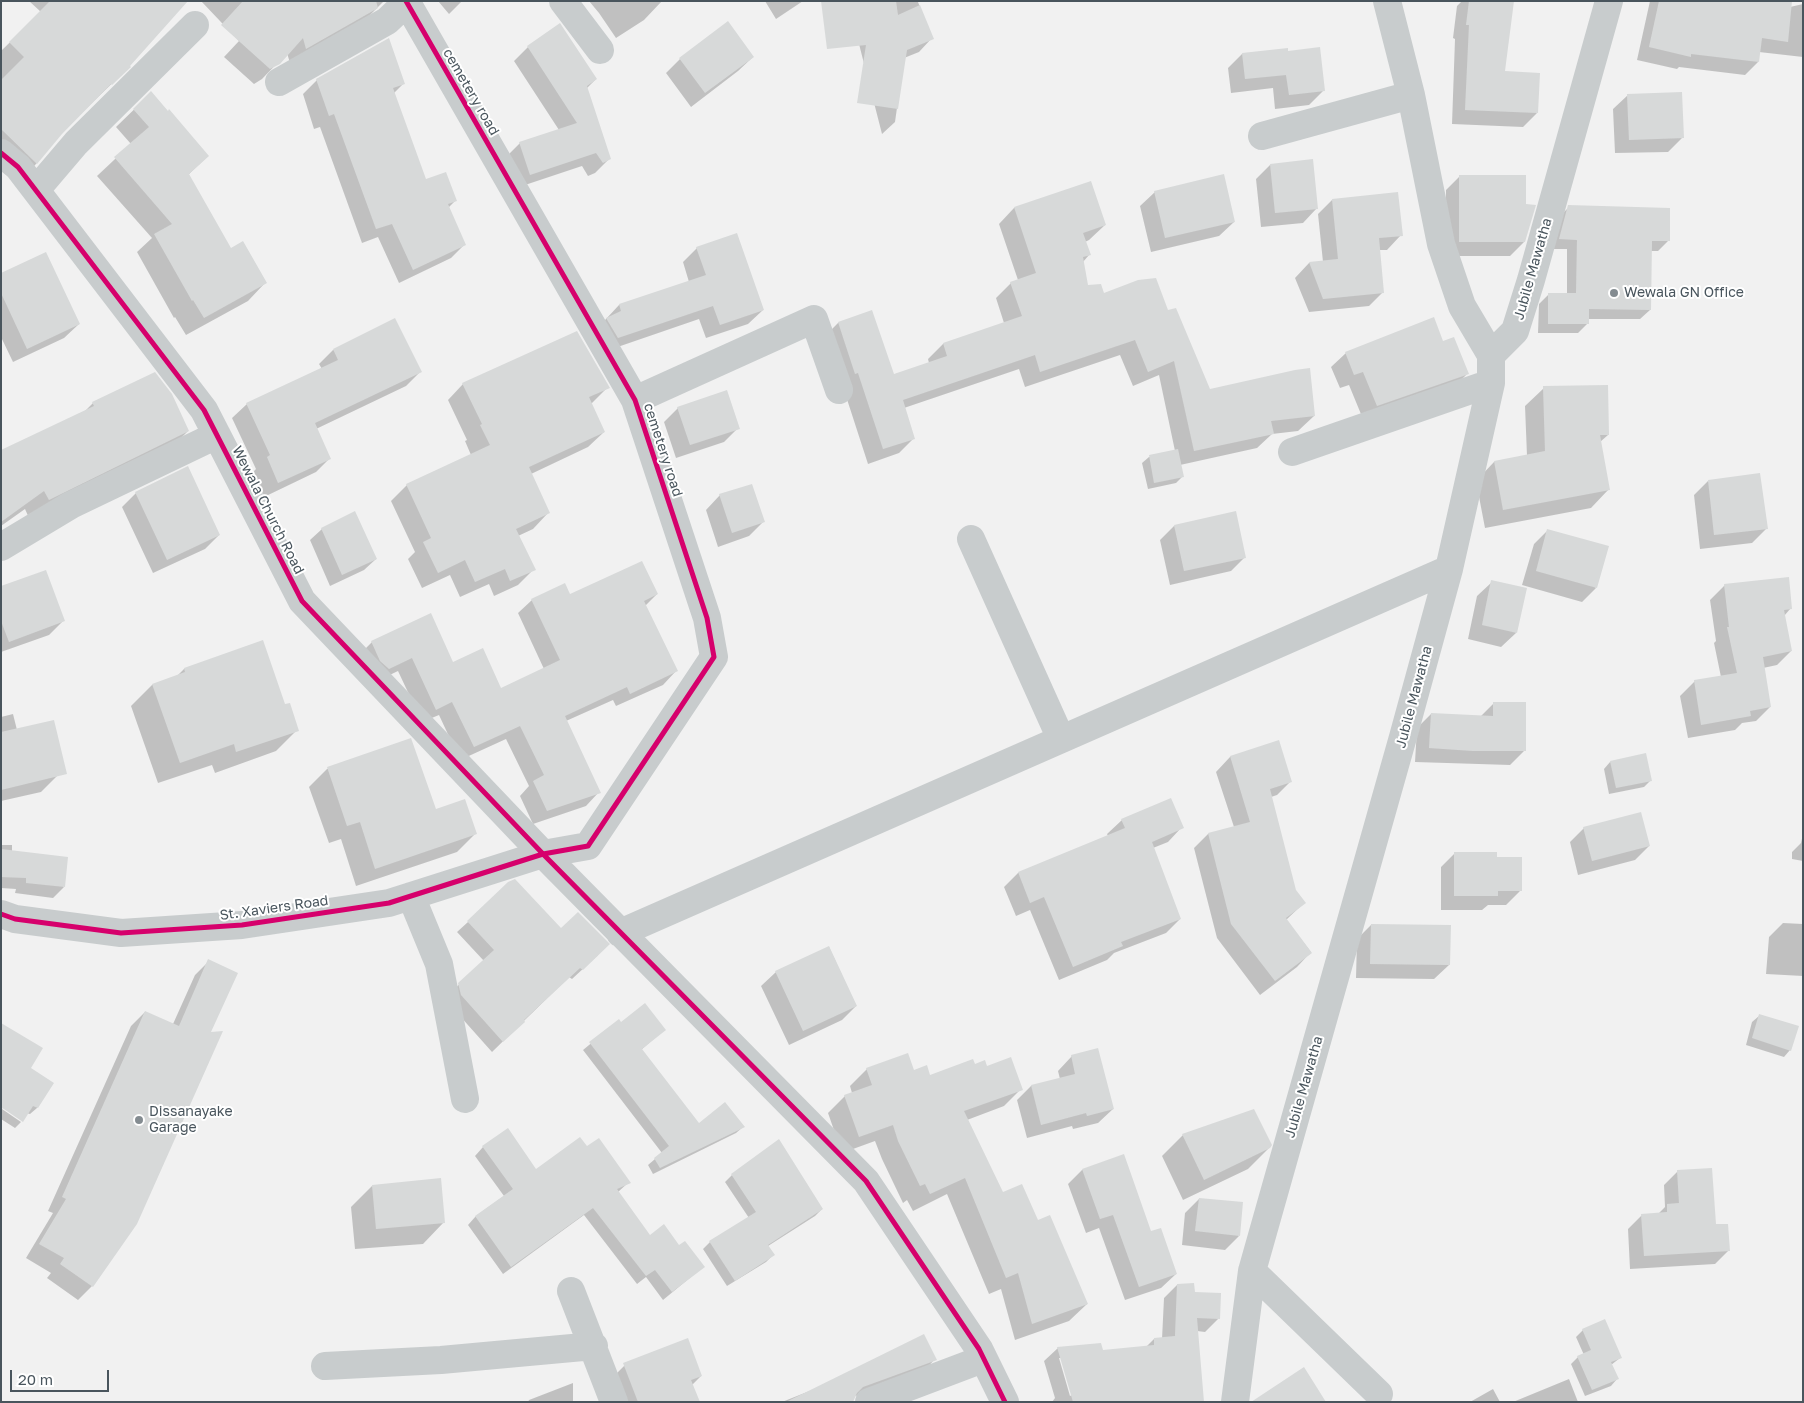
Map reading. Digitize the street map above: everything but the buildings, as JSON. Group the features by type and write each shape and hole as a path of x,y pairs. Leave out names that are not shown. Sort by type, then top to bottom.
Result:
{"street":[{"path":"563,1 600,50"},
{"path":"1387,1 1411,95 1441,244 1462,306 1491,355"},
{"name":"Jubile Mawatha","path":"1235,1402 1252,1271 1403,737 1448,569 1491,383 1491,355 1515,331 1609,1"},
{"path":"279,82 387,21 406,2"},
{"name":"cemetery road","path":"406,2 634,400 707,618 714,658 588,846 543,854"},
{"path":"36,190 76,143 194,26"},
{"path":"1262,136 1411,95"},
{"name":"Wewala Church Road","path":"1,152 18,167 204,410 302,601 543,854 866,1181 979,1349 1004,1402"},
{"path":"634,400 814,319 839,390"},
{"path":"1292,452 1491,383"},
{"path":"1,547 71,505 217,435"},
{"path":"971,539 1062,739"},
{"path":"620,932 1448,569"},
{"name":"St. Xaviers Road","path":"1,914 15,919 121,934 242,926 389,903 543,854"},
{"path":"411,896 439,964 465,1099"},
{"path":"1252,1271 1380,1394"},
{"path":"571,1291 594,1346 614,1402"},
{"path":"325,1366 441,1360 594,1346"},
{"path":"870,1402 983,1359"}],"cycle path":[{"path":"1,914 15,919 121,933 242,925 389,903 543,854 588,846 714,657 707,618 635,400 406,1"},
{"path":"1,153 18,167 204,410 302,601 543,854 866,1181 979,1349 1005,1402"}],"place":[{"name":"Wewala GN Office","path":"1614,293"},
{"name":"Dissanayake Garage","path":"139,1120"}]}
